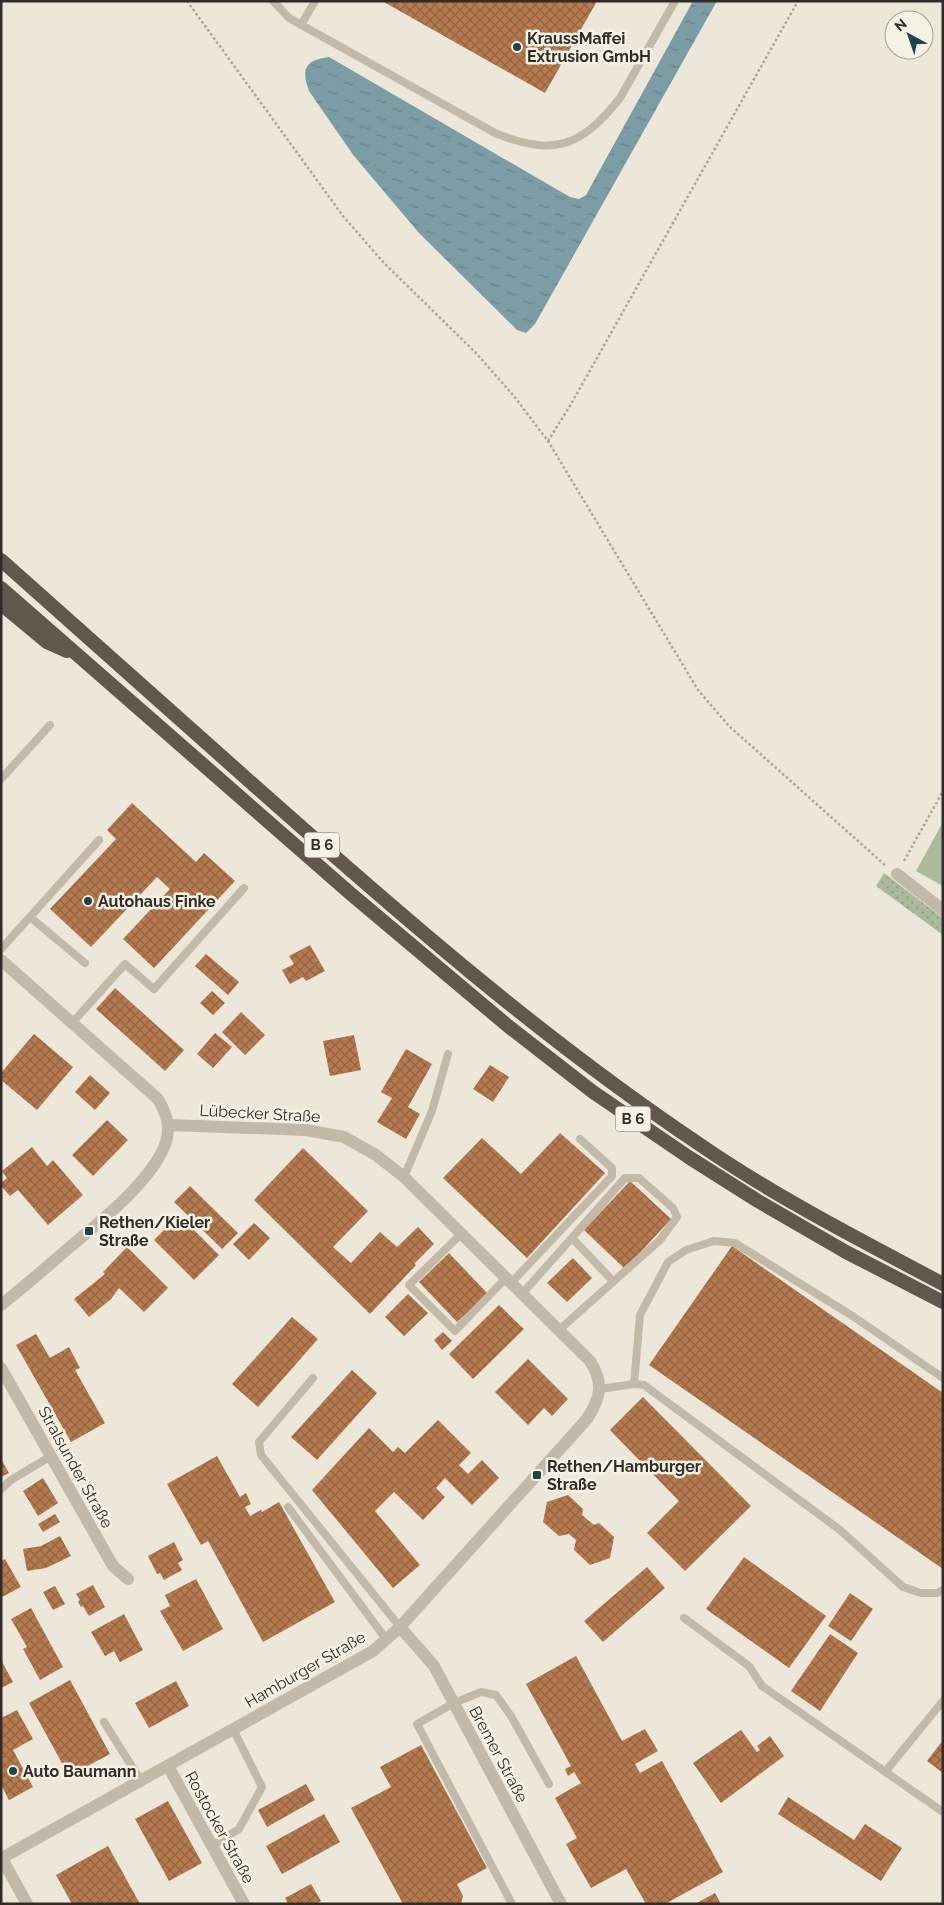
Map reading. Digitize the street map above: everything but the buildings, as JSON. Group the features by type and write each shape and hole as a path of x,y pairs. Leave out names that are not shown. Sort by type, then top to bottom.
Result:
{"highway":[{"name":"B 6","path":"1,560 375,893 508,1002 595,1070 699,1144 765,1187 855,1238 943,1284"},
{"name":"B 6","path":"1,588 351,894 508,1026 594,1092 690,1158 758,1201 846,1252 943,1302"},
{"path":"1,604 47,642 78,655"}],"street":[{"path":"897,874 943,910"},
{"path":"1,960 158,1099 166,1112 169,1125 166,1142 154,1166 116,1208 1,1306"},
{"name":"Lübecker Straße","path":"169,1125 306,1130 344,1137 376,1155 404,1177 590,1361 597,1372 600,1388"},
{"name":"Stralsunder Straße","path":"1,1368 113,1566 128,1578"},
{"name":"Hamburger Straße","path":"2,1858 373,1651 400,1627 588,1419 597,1404 600,1388"},
{"name":"Bremer Straße","path":"400,1627 434,1666 561,1904"},
{"name":"Rostocker Straße","path":"168,1766 244,1904"},
{"path":"2,1858 27,1904"}],"lane":[{"path":"273,1 289,18 495,133 511,140 546,147 564,144 581,137 596,126 620,98 674,1"},
{"path":"302,25 315,1"},
{"path":"1,779 50,724"},
{"path":"1,949 99,840"},
{"path":"73,1022 125,964 154,989 244,888"},
{"path":"30,916 85,963"},
{"path":"404,1177 432,1112 448,1054"},
{"path":"461,1234 409,1286 456,1331 509,1281 612,1176 612,1168 580,1139"},
{"path":"522,1294 626,1178 639,1178 673,1208 677,1216 660,1240 559,1330"},
{"path":"572,1238 613,1281"},
{"path":"634,1384 640,1315 668,1262 686,1250 714,1241 735,1243 854,1317 943,1378"},
{"path":"313,1378 258,1442 261,1455 400,1627"},
{"path":"600,1388 634,1384 644,1385 840,1530 903,1587 921,1593 937,1593 943,1590"},
{"path":"1,1489 11,1480 51,1456"},
{"path":"288,1507 386,1639"},
{"path":"684,1618 749,1666 762,1686 943,1812"},
{"path":"512,1904 417,1724 454,1703 481,1692 496,1695 511,1716 549,1784"},
{"path":"885,1772 943,1700"},
{"path":"104,1722 141,1781"},
{"path":"212,1846 239,1830 262,1787 233,1729"}],"path":[{"path":"186,1 344,216 384,263 476,353 513,395 548,441 698,690 729,726 897,874 943,790"},
{"path":"548,441 581,387 798,1"}],"green space":[{"path":"943,822 943,886 916,871"},
{"path":"884,873 943,918 943,935 876,886"}],"water":[{"path":"693,1 717,1 535,324 526,333 517,330 419,233 354,156 309,91 305,77 305,71 310,63 329,57 570,197 579,199 586,195"}],"place":[{"name":"KraussMaffei Extrusion GmbH","path":"517,47"},
{"name":"Autohaus Finke","path":"88,901"},
{"name":"Rethen/Kieler Straße","path":"89,1231"},
{"name":"Rethen/Hamburger Straße","path":"537,1475"},
{"name":"Auto Baumann","path":"13,1771"}]}
